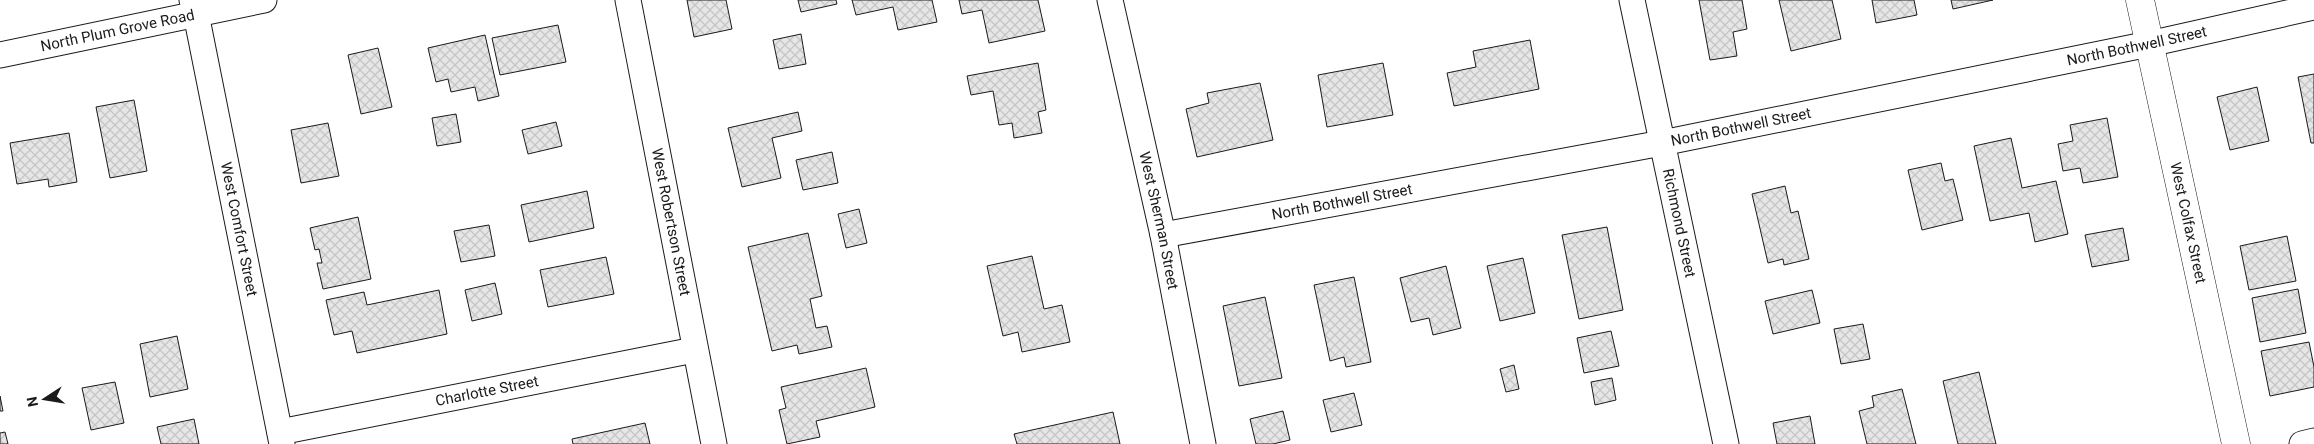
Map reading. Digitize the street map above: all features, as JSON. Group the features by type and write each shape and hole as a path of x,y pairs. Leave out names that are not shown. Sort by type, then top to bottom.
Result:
{"street":[{"name":"North Plum Grove Road","path":"0,56 194,7 264,0"},
{"name":"West Robertson Street","path":"628,0 694,350 714,444"},
{"name":"West Sherman Street","path":"1110,0 1164,235 1203,444"},
{"name":"Richmond Street","path":"1632,0 1726,444"},
{"name":"West Colfax Street","path":"2140,0 2236,444"},
{"name":"West Comfort Street","path":"194,7 281,438"},
{"name":"North Bothwell Street","path":"1164,235 1662,143 2150,44 2314,7"},
{"name":"Charlotte Street","path":"281,438 694,350"},
{"path":"2302,444 2314,441"}],"building":[{"path":"687,0 726,0 732,29 694,37"},
{"path":"798,0 836,0 837,4 801,12"},
{"path":"852,0 932,0 937,22 898,30 893,7 856,15"},
{"path":"959,0 1038,0 1045,31 989,43 982,10 962,14"},
{"path":"1699,0 1742,0 1747,29 1733,32 1737,56 1710,60"},
{"path":"1779,0 1832,0 1841,39 1791,51"},
{"path":"1872,0 1914,0 1917,15 1876,23"},
{"path":"1951,0 1993,0 1953,9"},
{"path":"558,25 566,62 500,75 492,38"},
{"path":"801,34 806,64 779,69 773,40"},
{"path":"485,35 499,96 478,101 475,87 451,92 448,79 436,82 428,48"},
{"path":"1530,40 1539,89 1454,106 1447,73 1476,67 1473,51"},
{"path":"378,48 392,107 361,114 348,55"},
{"path":"1038,63 1046,110 1038,112 1042,133 1014,138 1012,123 999,125 993,91 971,95 967,76"},
{"path":"1383,63 1393,115 1327,127 1318,75"},
{"path":"2314,74 2314,143 2311,143 2298,77"},
{"path":"1260,83 1273,140 1197,157 1186,109 1209,103 1207,93"},
{"path":"2257,87 2269,141 2230,150 2217,97"},
{"path":"134,100 147,171 110,178 96,107"},
{"path":"798,112 802,131 772,138 781,178 742,187 728,128"},
{"path":"456,114 461,142 437,146 432,118"},
{"path":"2107,118 2118,177 2083,183 2080,168 2063,171 2058,144 2073,141 2070,125"},
{"path":"556,122 562,146 528,154 522,130"},
{"path":"328,123 339,176 301,183 291,130"},
{"path":"69,133 77,182 49,187 48,179 17,184 10,143"},
{"path":"2011,138 2022,188 2056,181 2068,234 2035,242 2029,213 1990,221 1974,146"},
{"path":"832,152 838,183 803,190 796,160"},
{"path":"1941,163 1945,181 1953,179 1963,220 1922,230 1908,170"},
{"path":"1785,186 1791,213 1798,211 1809,259 1784,265 1783,259 1768,263 1752,194"},
{"path":"587,191 594,228 529,242 521,205"},
{"path":"859,209 867,243 846,248 838,214"},
{"path":"358,217 371,279 323,289 317,263 322,263 319,249 315,250 310,228"},
{"path":"489,225 495,256 461,262 454,231"},
{"path":"1607,227 1623,310 1579,319 1562,235"},
{"path":"2123,228 2129,260 2092,267 2085,235"},
{"path":"808,233 822,296 810,299 816,328 827,326 832,347 799,354 797,345 772,351 748,247"},
{"path":"2287,236 2296,281 2249,290 2240,246"},
{"path":"1032,256 1044,309 1062,305 1070,342 1022,352 1018,332 1003,336 987,266"},
{"path":"606,257 614,294 548,307 540,270"},
{"path":"1523,258 1535,313 1500,321 1487,266"},
{"path":"1446,266 1461,328 1433,335 1429,318 1411,322 1400,278"},
{"path":"1354,277 1371,362 1346,367 1344,357 1330,361 1314,285"},
{"path":"495,283 502,314 472,321 465,290"},
{"path":"2298,289 2306,333 2260,342 2252,298"},
{"path":"439,290 447,334 357,353 352,331 334,335 326,300 364,292 367,305"},
{"path":"1812,290 1820,323 1773,334 1765,301"},
{"path":"1265,297 1282,378 1239,386 1223,306"},
{"path":"1863,324 1870,359 1841,364 1834,329"},
{"path":"1611,331 1619,366 1584,373 1577,338"},
{"path":"177,336 188,389 150,397 140,344"},
{"path":"2309,342 2314,367 2314,387 2270,396 2261,351"},
{"path":"1514,365 1519,389 1506,392 1500,369"},
{"path":"866,368 875,407 816,421 820,437 787,444 779,410 786,408 781,387"},
{"path":"1979,372 1996,444 1958,444 1943,381"},
{"path":"1612,378 1616,400 1595,405 1591,382"},
{"path":"115,382 124,423 91,430 82,388"},
{"path":"1902,389 1916,444 1867,444 1859,411 1874,407 1872,396"},
{"path":"1354,393 1362,425 1331,432 1323,400"},
{"path":"0,396 3,411 0,411"},
{"path":"1283,411 1290,440 1273,444 1256,444 1250,419"},
{"path":"1113,412 1120,444 1017,444 1014,434"},
{"path":"1810,416 1815,444 1777,444 1773,423"},
{"path":"194,419 199,444 161,444 157,427"},
{"path":"645,423 650,444 573,444 572,439"},
{"path":"5,432 8,444 0,444 0,433"}]}
